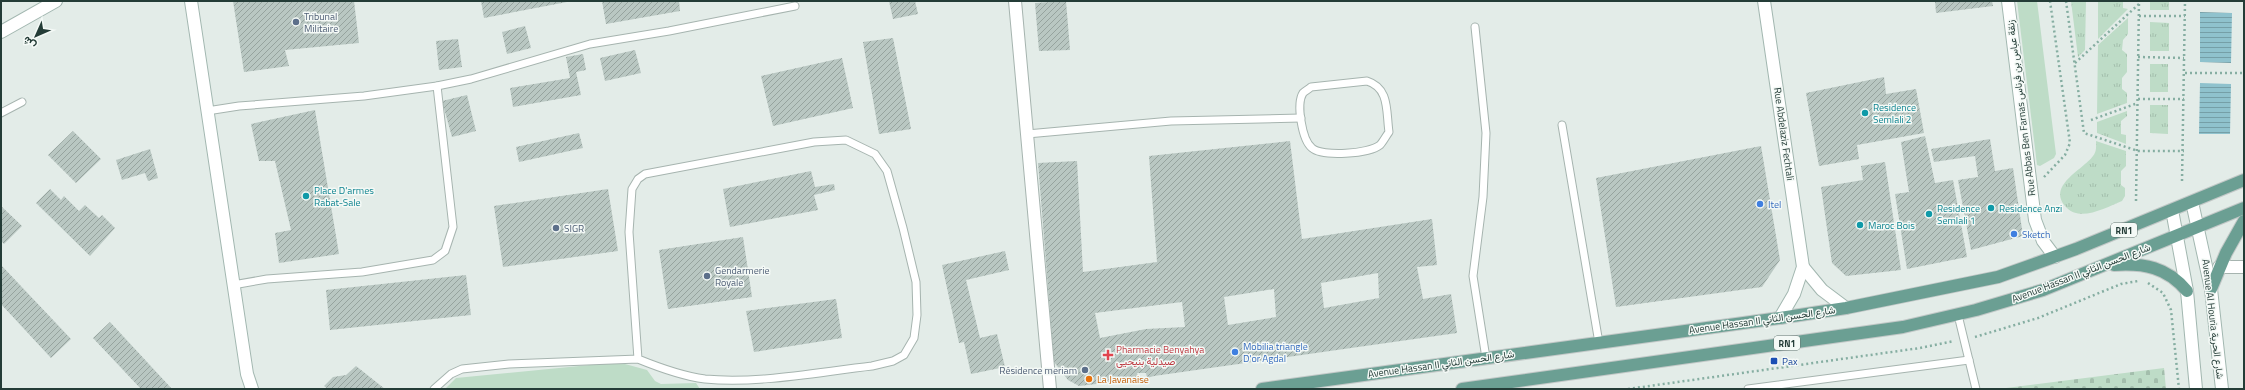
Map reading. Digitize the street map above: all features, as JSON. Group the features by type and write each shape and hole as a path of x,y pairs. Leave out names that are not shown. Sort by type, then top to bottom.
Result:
{"main road":[{"name":"Avenue Hassan II شارع الحسن الثاني","path":"1262,389 1780,318 1846,308 1970,285 1998,278 2055,257 2244,180"},
{"name":"Avenue Hassan II شارع الحسن الثاني","path":"1462,389 1903,327 1958,315 2043,290 2244,208"},
{"path":"2211,289 2219,267 2244,221"},
{"path":"2104,266 2138,264 2150,266 2170,275 2187,291"}],"street":[{"path":"1,32 56,1"},
{"path":"191,1 247,374 252,389"},
{"path":"1015,1 1050,389"},
{"name":"Rue Abdelaziz Fechtali","path":"1764,1 1803,268"},
{"name":"Rue Abbas Ben Farnas زنقة عباس بن فرناس","path":"2008,1 2031,190 2038,231 2048,250 2055,257"},
{"name":"Avenue Al Houria شارع الحرية","path":"2192,202 2211,289 2222,389"},
{"path":"2172,210 2187,291 2196,389"},
{"path":"2219,267 2244,267"},
{"path":"1803,268 1822,290 1846,308"},
{"path":"1780,318 1794,294 1803,268"},
{"path":"244,389 247,374"}],"lane":[{"path":"207,111 240,106 364,96 437,86 471,79 590,44 669,31 795,6"},
{"path":"1475,27 1486,133 1483,197 1473,276 1486,358"},
{"path":"1367,81 1377,84 1384,93 1388,132 1380,145 1369,150 1325,154 1313,149 1304,140 1301,118 1300,104 1303,93 1311,87 1367,81"},
{"path":"233,284 267,279 362,272 433,260 445,251 453,227 437,86"},
{"path":"1,113 22,102"},
{"path":"1027,134 1171,121 1301,118"},
{"path":"1562,125 1598,343"},
{"path":"434,389 451,374 462,369 509,364 638,359 677,374 705,379 739,381 872,366 893,361 904,354 914,338 917,315 916,282 887,171 875,154 846,140 814,142 662,170 645,174 638,179 632,190 629,232 638,359"},
{"path":"1958,315 1976,389"},
{"path":"1748,389 1969,360"}],"path":[{"path":"2031,190 2061,160 2070,143 2050,1"},
{"path":"2066,1 2084,133 2138,151 2184,151"},
{"path":"2182,181 2184,151 2185,1"},
{"path":"2075,64 2139,3"},
{"path":"2136,200 2138,151 2139,3"},
{"path":"2139,16 2185,16"},
{"path":"2138,57 2184,58"},
{"path":"2184,73 2244,73"},
{"path":"2138,98 2184,99"},
{"path":"2091,120 2138,102"},
{"path":"1628,389 1920,348 1964,339 2038,318 2130,281 2144,282 2156,287 2168,301 2171,310 2179,389"}],"green space":[{"path":"2017,1 2037,1 2056,154 2054,158 2040,166 2037,165"},
{"path":"2071,1 2086,1 2085,50 2078,57"},
{"path":"2098,1 2123,1 2123,8 2128,9 2098,39"},
{"path":"2150,1 2169,1 2169,10 2150,10"},
{"path":"2128,18 2128,34 2123,40 2122,50 2127,54 2127,72 2122,78 2122,89 2127,93 2127,103 2097,114 2098,45"},
{"path":"2150,22 2169,23 2169,51 2150,51"},
{"path":"2150,64 2168,64 2168,92 2150,92"},
{"path":"2150,105 2168,105 2168,134 2150,133"},
{"path":"2127,111 2127,116 2121,121 2121,134 2126,135 2126,144 2097,133 2097,122"},
{"path":"2096,141 2126,151 2126,166 2121,171 2121,185 2125,188 2125,196 2122,201 2102,210 2087,214 2079,214 2067,208 2061,200 2060,193 2068,179 2093,156 2096,150"},
{"path":"610,363 625,364 647,370 655,381 661,384 696,383 700,389 445,389 456,378"},
{"path":"2164,368 2166,389 1998,389"}],"water":[{"path":"2200,12 2232,13 2231,63 2200,62"},
{"path":"2200,83 2231,84 2230,134 2199,134"}],"building":[{"name":"Tribunal Militaire","path":"233,1 354,1 359,43 285,50 289,66 244,72"},
{"path":"481,1 566,1 567,2 484,18"},
{"path":"602,1 679,1 680,11 606,24"},
{"path":"889,1 915,1 918,14 893,19"},
{"path":"1066,1 1070,50 1039,51 1035,3"},
{"path":"1935,1 1992,1 1993,6 1936,13"},
{"path":"525,26 531,48 507,54 502,32"},
{"path":"893,38 911,129 879,134 863,42"},
{"path":"458,39 462,67 439,70 436,41"},
{"path":"635,50 641,73 605,81 600,58"},
{"path":"583,54 586,70 576,72 581,95 513,107 510,88 570,78 566,57"},
{"path":"842,58 853,108 773,126 761,76"},
{"name":"Residence Semlali 2","path":"1884,77 1886,94 1916,89 1924,133 1857,145 1859,159 1819,166 1806,93"},
{"path":"467,95 476,131 452,137 442,101"},
{"name":"Place D'armes Rabat-Sale","path":"315,110 339,254 279,263 275,233 291,230 275,161 259,161 251,124"},
{"path":"73,131 101,159 76,183 48,155"},
{"path":"579,133 583,148 519,162 516,147"},
{"name":"Residence Semlali 1","path":"1925,136 1935,183 1953,180 1967,257 1907,269 1895,194 1909,192 1901,142"},
{"name":"Residence Anzi","path":"1990,139 1995,171 2013,168 2023,236 1971,250 1958,180 1978,177 1975,156 1934,162 1931,149"},
{"path":"1290,141 1302,239 1432,219 1437,265 1417,267 1423,299 1451,294 1457,333 1147,378 1146,373 1137,373 1139,379 1079,386 1068,380 1054,362 1038,163 1077,161 1083,272 1157,262 1149,156","holes":["1378,273 1379,298 1324,308 1321,283","1274,289 1276,317 1228,325 1224,297","1182,302 1185,327 1146,329 1100,338 1095,313"]},
{"path":"1761,146 1780,260 1762,287 1616,307 1596,178"},
{"path":"150,149 158,178 148,181 145,173 122,180 116,160"},
{"name":"Maroc Bois","path":"1885,162 1901,270 1846,276 1832,263 1821,187 1863,180 1861,166"},
{"path":"811,171 815,187 834,184 835,190 814,195 818,210 730,227 723,189"},
{"path":"50,189 61,200 64,196 79,211 85,205 99,218 102,215 115,228 90,256 36,203"},
{"name":"SIGR","path":"608,189 618,251 503,267 494,206"},
{"path":"1,206 22,226 4,244 1,241"},
{"path":"743,237 752,297 668,309 659,250"},
{"path":"1005,251 1009,270 966,280 980,338 997,334 1005,367 971,374 964,342 959,343 942,265"},
{"path":"1,265 71,339 51,358 1,304"},
{"path":"466,275 471,315 330,330 326,290"},
{"path":"836,299 842,338 754,352 746,311"},
{"path":"110,322 172,389 141,389 93,338"},
{"path":"356,366 385,389 328,389 324,386 333,377 346,375"}],"place":[{"name":"Tribunal Militaire","path":"296,22"},
{"name":"Residence Semlali 2","path":"1865,113"},
{"name":"Place D'armes Rabat-Sale","path":"306,196"},
{"name":"Itel","path":"1760,204"},
{"name":"Residence Anzi","path":"1991,208"},
{"name":"Residence Semlali 1","path":"1929,214"},
{"name":"Maroc Bois","path":"1860,225"},
{"name":"SIGR","path":"556,228"},
{"name":"Sketch","path":"2014,234"},
{"name":"Gendarmerie Royale","path":"707,276"},
{"name":"Mobilia triangle D'or Agdal","path":"1235,352"},
{"name":"Pharmacie Benyahya صيدلية بنيحيى","path":"1108,355"},
{"name":"Pax","path":"1774,361"},
{"name":"Résidence meriam","path":"1085,370"},
{"name":"La Javanaise","path":"1089,379"}]}
